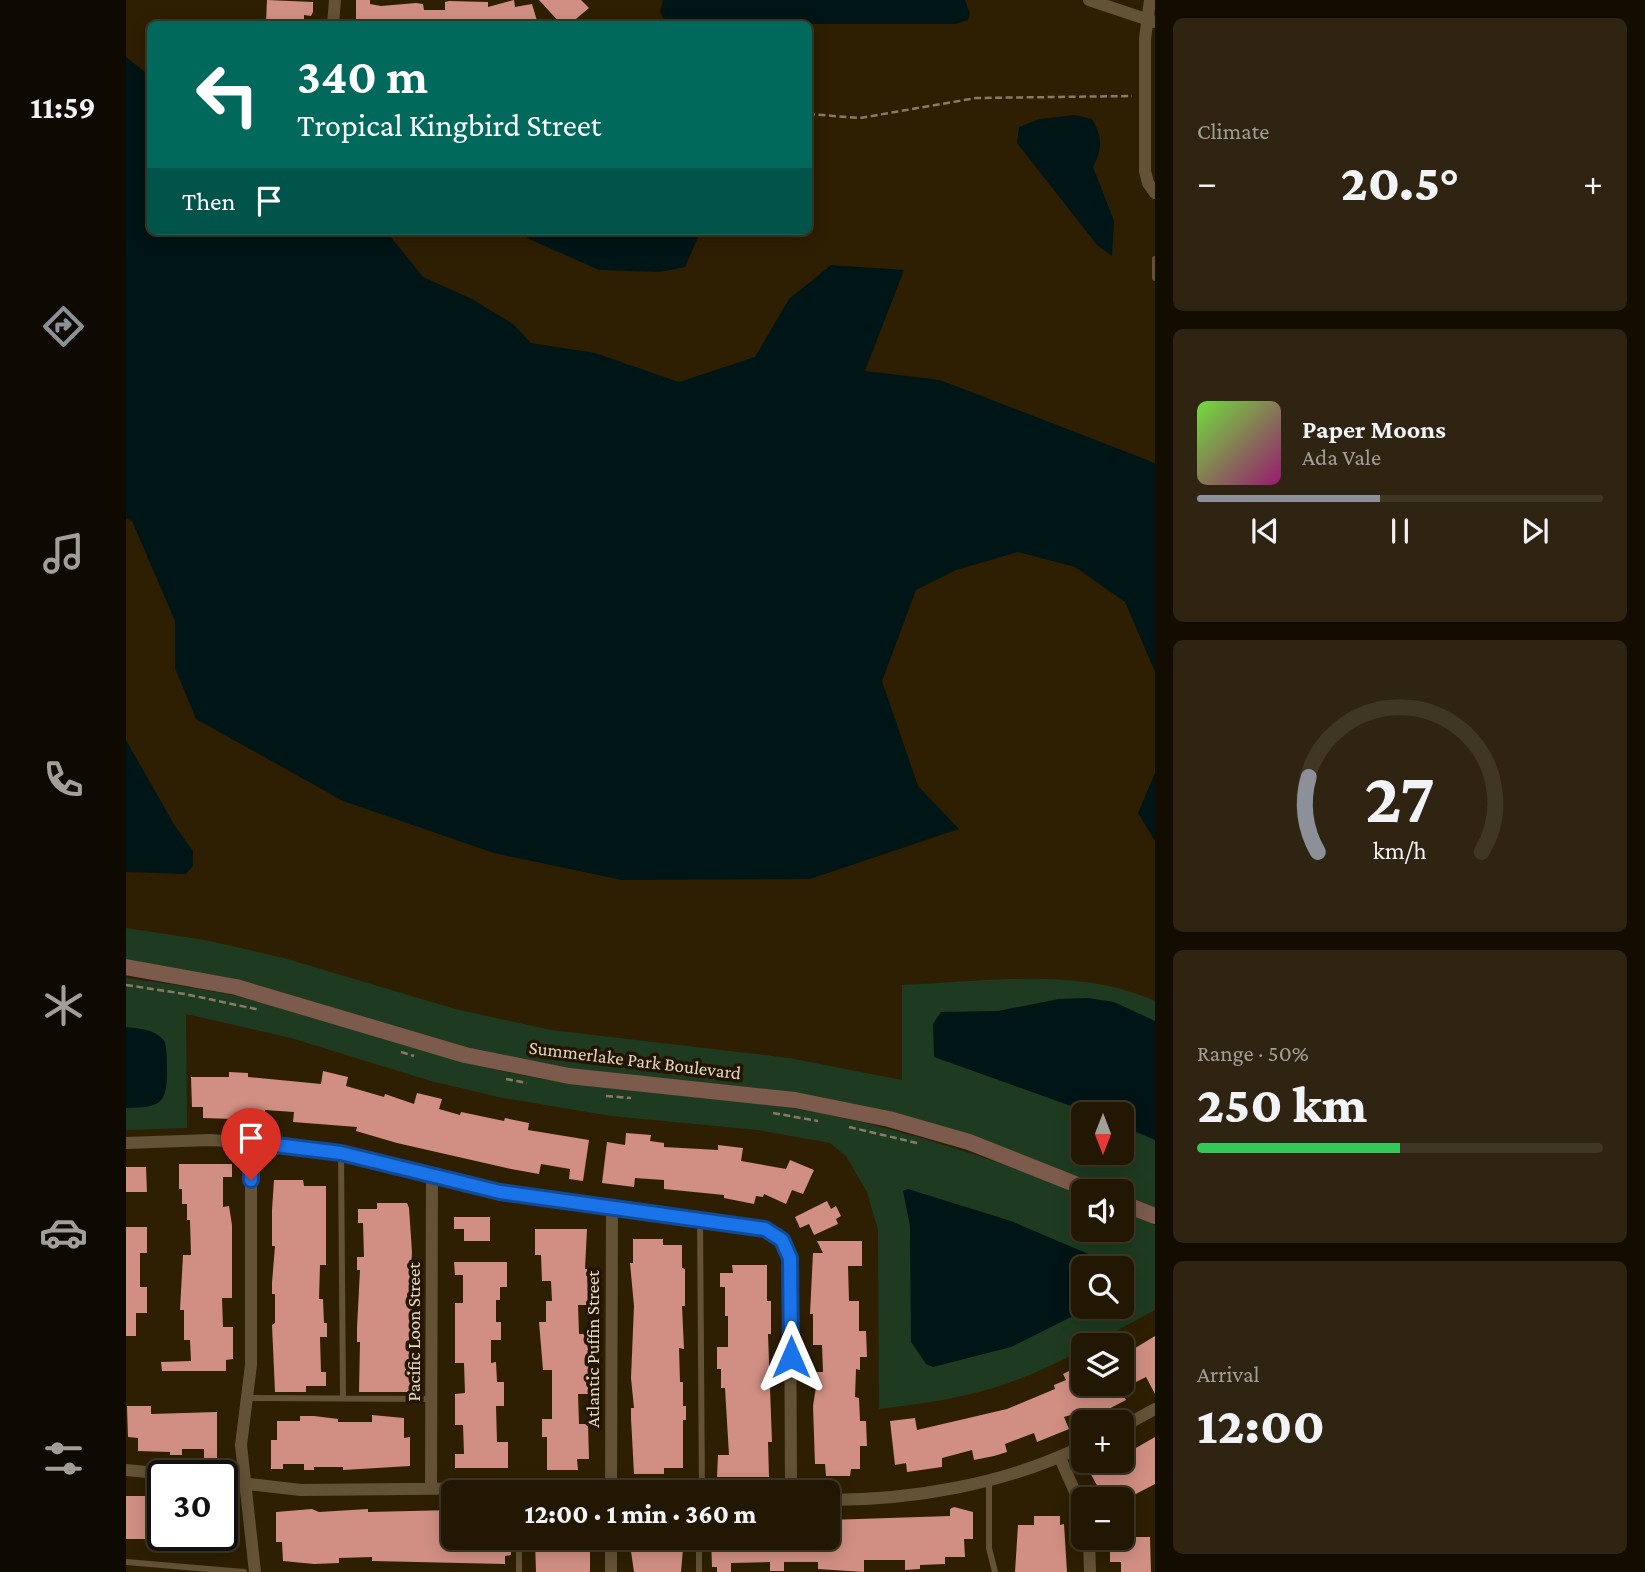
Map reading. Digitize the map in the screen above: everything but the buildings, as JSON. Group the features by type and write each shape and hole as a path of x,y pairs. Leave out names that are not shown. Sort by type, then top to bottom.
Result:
{"main road":[{"name":"Summerlake Park Boulevard","path":"126,967 236,986 465,1055 569,1076 795,1100 889,1119 970,1142 1071,1182"},
{"path":"1134,1208 1155,1216"}],"street":[{"path":"332,21 335,0"},
{"path":"1089,0 1151,22"},
{"path":"1150,0 1149,107 1145,171 1148,183 1155,193"},
{"path":"126,1143 251,1142 341,1153 500,1192 765,1229 782,1240 790,1258 791,1480"},
{"path":"251,1142 249,1398 241,1446 255,1572"},
{"name":"Pacific Loon Street","path":"431,1488 432,1175"},
{"name":"Atlantic Puffin Street","path":"611,1480 612,1206"},
{"path":"1134,1420 1155,1409"},
{"path":"840,1499 911,1496 989,1479 1071,1452"},
{"path":"1060,1458 1073,1487"},
{"path":"126,1470 147,1472"},
{"path":"238,1482 301,1490 441,1488"},
{"path":"611,1550 611,1572"},
{"path":"1089,1550 1090,1572"}],"lane":[{"path":"1155,259 1155,278"},
{"path":"341,1153 343,1398"},
{"path":"700,1218 702,1480"},
{"path":"249,1398 432,1398"},
{"path":"989,1479 989,1548 995,1572"},
{"path":"519,1550 519,1572"},
{"path":"699,1550 699,1572"},
{"path":"126,1562 244,1572"}],"path":[{"path":"812,114 870,117 976,98 1135,96"}],"green space":[{"path":"126,928 205,940 284,958 455,1009 551,1030 789,1058 902,1080 902,985 1030,979 1094,983 1125,990 1155,1001 1155,1216 1134,1208 1134,1179 1071,1179 1071,1183 889,1119 569,1076 236,987 126,967"},
{"path":"126,978 208,990 256,1001 506,1072 574,1083 779,1106 857,1121 971,1153 1071,1189 1071,1242 1134,1242 1134,1215 1155,1225 1155,1310 1112,1333 1071,1333 1071,1355 1017,1380 953,1398 879,1409 878,1230 867,1192 846,1156 830,1143 758,1130 611,1116 503,1098 431,1081 291,1038 186,1014 187,1128 126,1130"}],"shaded area":[{"path":"663,0 965,0 970,14 968,20 956,24 812,24 812,21 664,21 660,12"},
{"path":"126,57 147,74 147,235 389,235 423,277 472,299 513,324 531,343 595,353 679,382 755,357 789,299 831,265 904,270 865,371 940,380 1155,463 1155,672 1125,602 1075,567 1018,552 956,570 916,590 882,681 918,786 959,829 810,879 622,880 494,853 343,801 196,719 175,668 175,621 132,521 126,518"},
{"path":"1075,115 1092,119 1098,131 1100,149 1093,167 1114,221 1112,256 1097,245 1017,143 1019,127 1040,119"},
{"path":"527,235 699,235 685,267 660,272 599,270 527,238"},
{"path":"126,740 175,826 193,851 193,866 186,874 126,872"},
{"path":"1155,773 1155,841 1138,813"},
{"path":"1088,998 1114,1002 1155,1021 1155,1140 1134,1131 1134,1102 1071,1102 1071,1106 934,1057 933,1024 941,1012 998,1011 1059,999"},
{"path":"126,1027 153,1032 165,1042 167,1083 163,1098 153,1105 126,1108"},
{"path":"908,1189 1011,1221 1093,1256 1071,1256 1071,1317 1011,1347 933,1367 926,1364 911,1342 910,1226 903,1191"}],"route":[{"path":"251,1180 251,1142 291,1145 341,1153 500,1192 765,1229 782,1240 790,1258 791,1357"}]}
